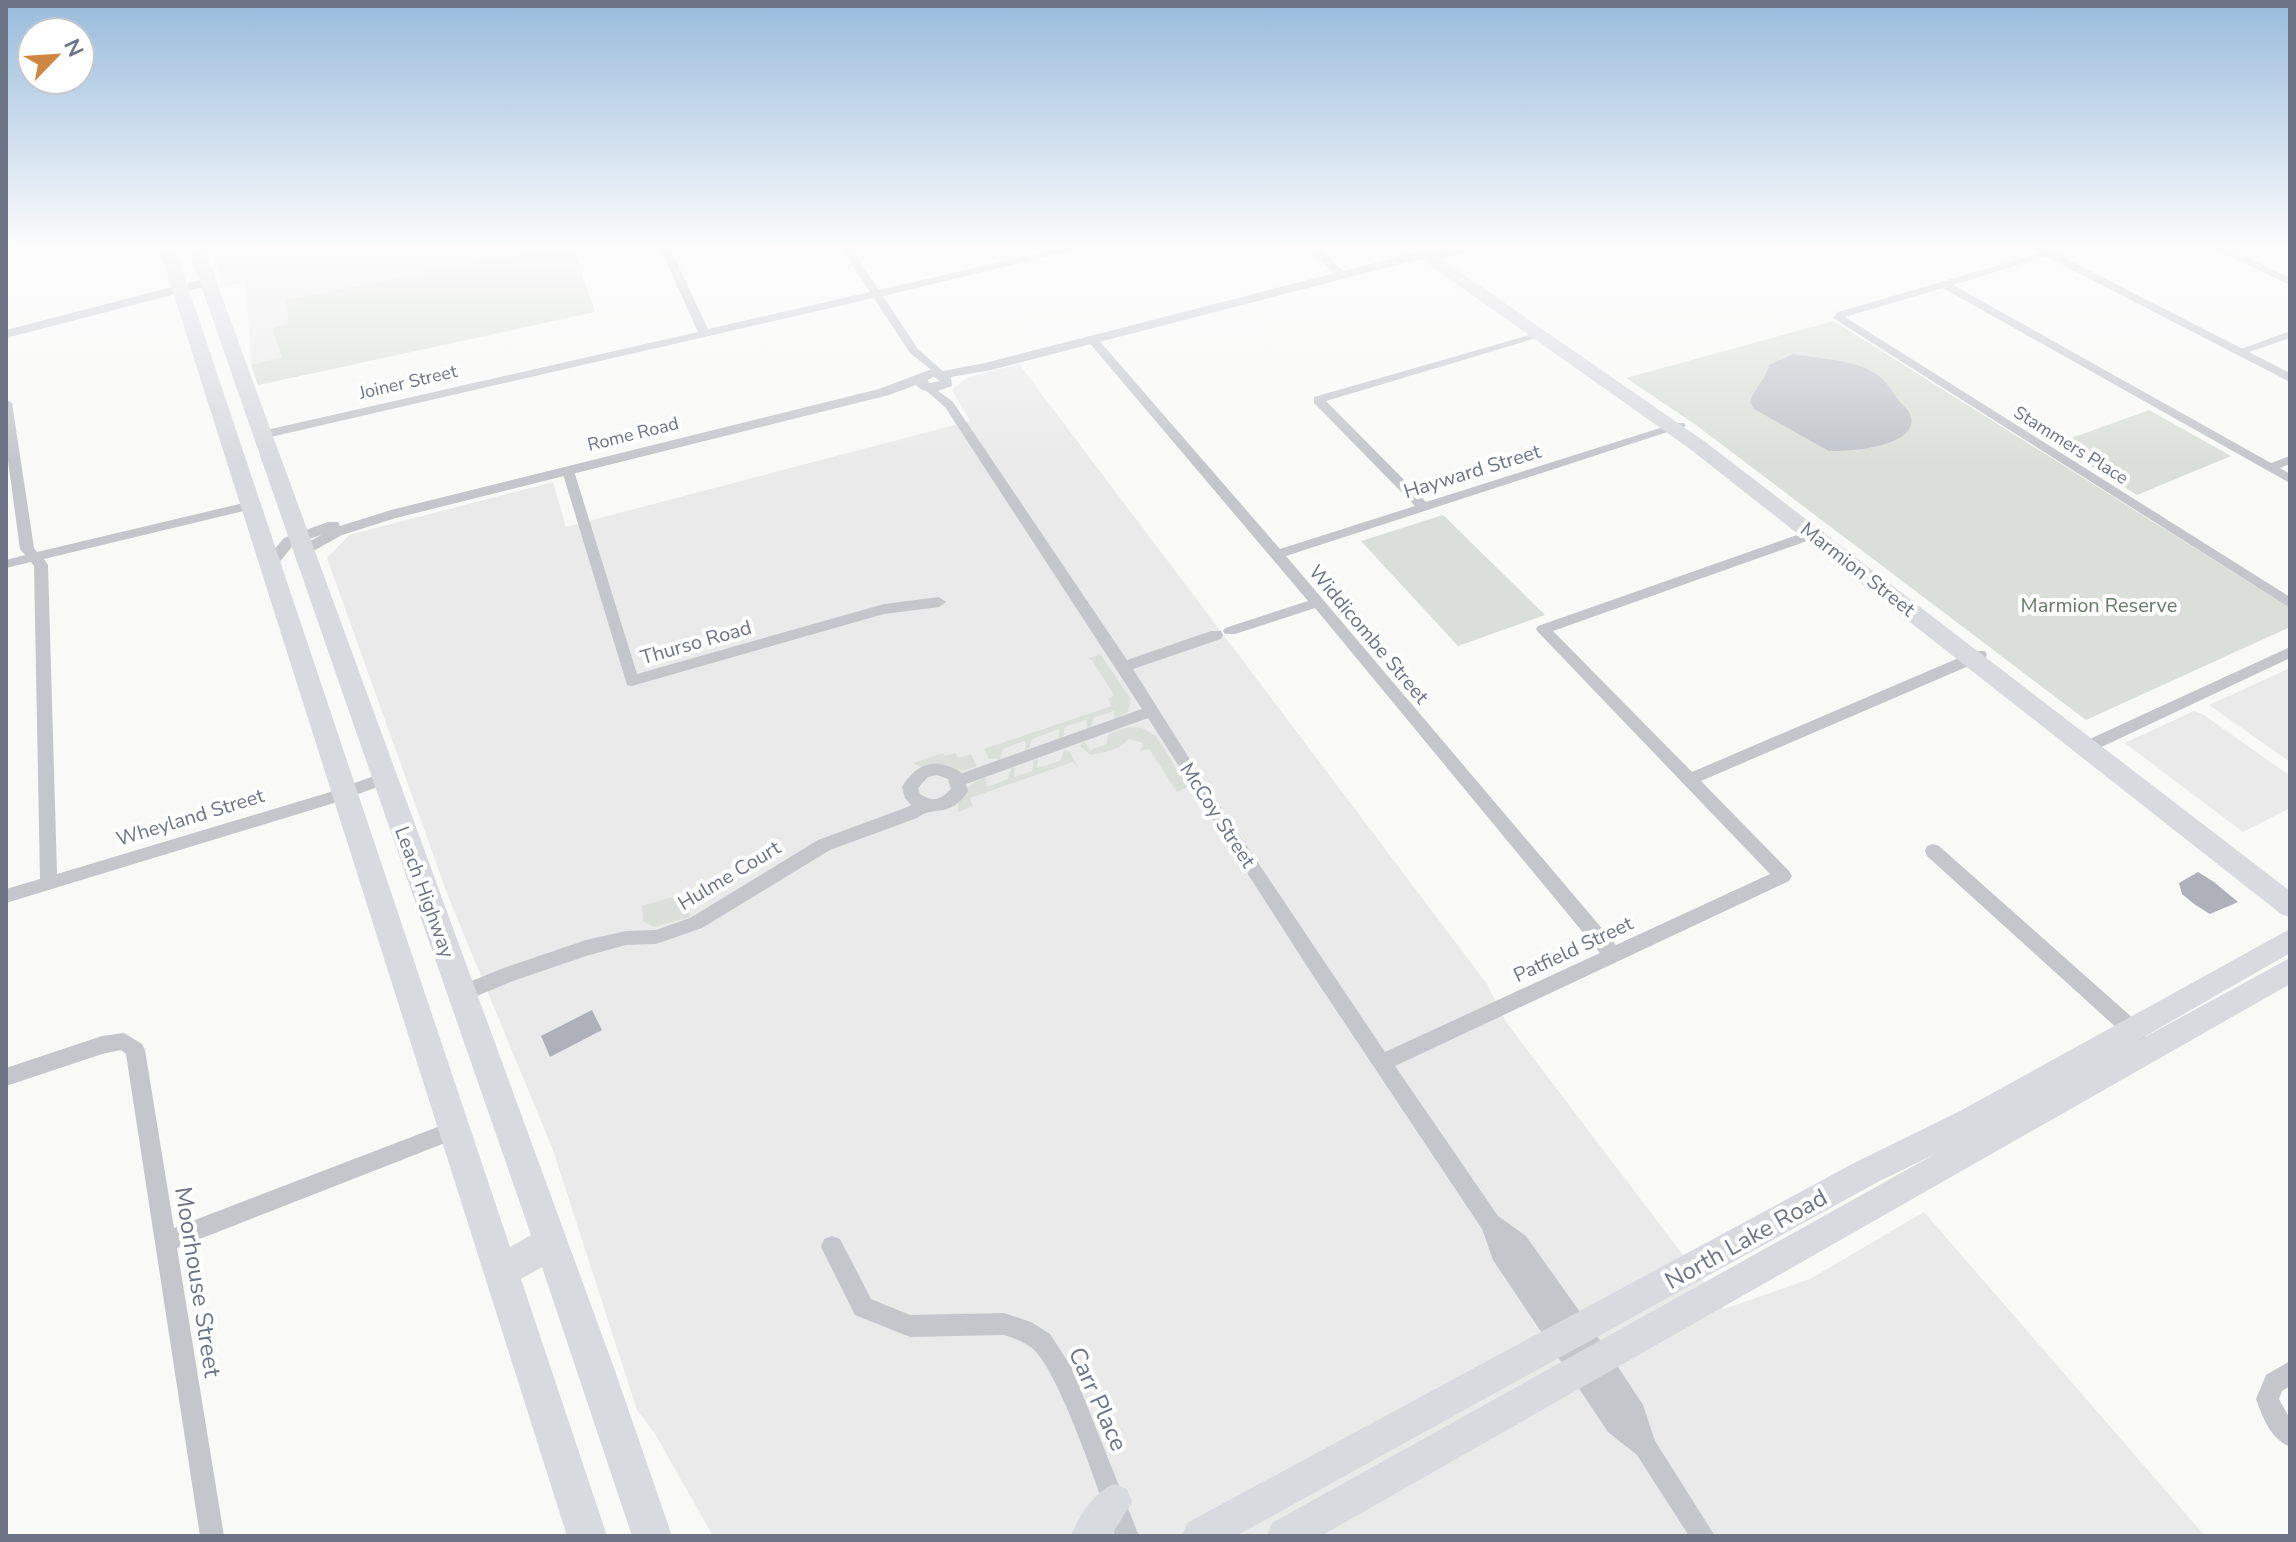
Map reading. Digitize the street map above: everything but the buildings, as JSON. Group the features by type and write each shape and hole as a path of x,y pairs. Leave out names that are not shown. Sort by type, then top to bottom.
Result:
{"highway":[{"path":"190,320 587,1536"},
{"name":"Leach Highway","path":"221,320 657,1530"},
{"path":"502,1270 551,1243"}],"main road":[{"name":"Marmion Street","path":"1522,320 1677,427 2092,745 2290,906"},
{"name":"Marmion Street","path":"2092,745 2202,817 2290,886"},
{"name":"North Lake Road","path":"1285,1536 1589,1364 2143,1039 2290,940"},
{"name":"North Lake Road","path":"1200,1536 1854,1179 2290,970"},
{"path":"1089,1536 1114,1502"}],"street":[{"path":"6,334 60,320"},
{"path":"698,320 704,333"},
{"name":"Joiner Street","path":"262,435 761,320"},
{"name":"McCoy Street","path":"892,320 1124,666 1200,789 1381,1063 1491,1223 1501,1252 1570,1336 1589,1364 1616,1424 1645,1447 1703,1536"},
{"name":"Rome Road","path":"270,564 284,545 391,515 1173,320"},
{"name":"Stammers Place","path":"1840,320 2290,603"},
{"path":"2008,320 2290,479"},
{"path":"2176,320 2290,378"},
{"path":"1423,507 1318,400 1541,334"},
{"path":"2239,352 2290,334"},
{"name":"Widdicombe Street","path":"1093,340 1613,955"},
{"path":"6,403 27,549 39,561 49,883"},
{"name":"Hayward Street","path":"1277,554 1677,427"},
{"path":"2270,468 2290,460"},
{"name":"Thurso Road","path":"568,471 632,681 884,609 939,602"},
{"path":"6,564 39,561 252,505"},
{"path":"1815,533 1543,629 1691,779 1976,656"},
{"path":"1124,666 1316,603"},
{"path":"2092,745 2290,652"},
{"path":"959,780 1152,711"},
{"path":"937,769 950,771 959,780 960,791 952,801 940,806 922,805 910,792 917,776 937,769"},
{"name":"Wheyland Street","path":"6,896 345,793 385,778"},
{"name":"Patfield Street","path":"1381,1063 1783,876 1691,779"},
{"name":"Hulme Court","path":"462,994 586,948 626,938 656,937 696,923 824,845 911,813 922,805"},
{"path":"1933,851 2143,1039"},
{"name":"Moorhouse Street","path":"6,1077 102,1045 124,1041 135,1050 212,1536"},
{"path":"166,1242 456,1129"},
{"name":"Carr Place","path":"832,1247 863,1307 910,1326 1004,1324 1042,1342 1064,1376 1127,1536"},
{"path":"2290,1372 2274,1383 2267,1399 2279,1424 2290,1435"}],"shaded area":[{"path":"248,320 558,320 258,385 251,365"},
{"path":"1793,354 1844,362 1875,373 1909,411 1910,427 1904,435 1880,446 1829,451 1754,409 1750,402 1769,365"},
{"path":"1019,364 1487,984 1506,1022 1724,1309 1810,1279 1924,1212 2205,1536 713,1536 655,1434 637,1410 553,1150 448,896 327,558 349,535 553,482 566,527 970,421 952,390 966,378"},
{"path":"2290,668 2290,762 2209,705"},
{"path":"2194,711 2290,776 2290,808 2243,832 2125,743"}],"green space":[{"path":"288,320 558,320 258,385 251,365 282,357 272,328 288,324"},
{"name":"Marmion Reserve","path":"1834,321 2290,608 2290,627 2086,720 1696,425 1626,378"},
{"path":"2149,410 2231,456 2137,495 2055,444"},
{"path":"1443,515 1545,615 1458,646 1361,541"},
{"path":"1100,654 1131,699 1128,712 1114,720 1114,711 1093,718 1091,727 1087,729 1086,720 1065,727 1063,737 1059,738 1059,729 1032,739 1029,749 1025,750 1024,741 1003,749 1000,759 989,759 984,749 1112,706 1108,699 1114,695 1092,660 1087,659"},
{"path":"1129,727 1142,728 1156,736 1188,787 1177,792 1149,749 1140,751 1143,743 1128,739 1116,748 1090,755 1080,746 1084,741 1090,750 1107,744 1108,734"},
{"path":"1064,750 1069,751 1079,769 1073,762 970,798 973,806 958,812 962,794 975,782 986,777 987,787 1008,779 1011,768 1015,767 1014,777 1032,771 1034,760 1038,759 1037,768 1060,761"},
{"path":"943,753 945,756 955,753 958,758 971,754 977,766 945,772 913,763"},
{"path":"735,879 736,882 688,909 690,917 654,927 643,921 642,906 679,895 682,904 703,891"}]}
